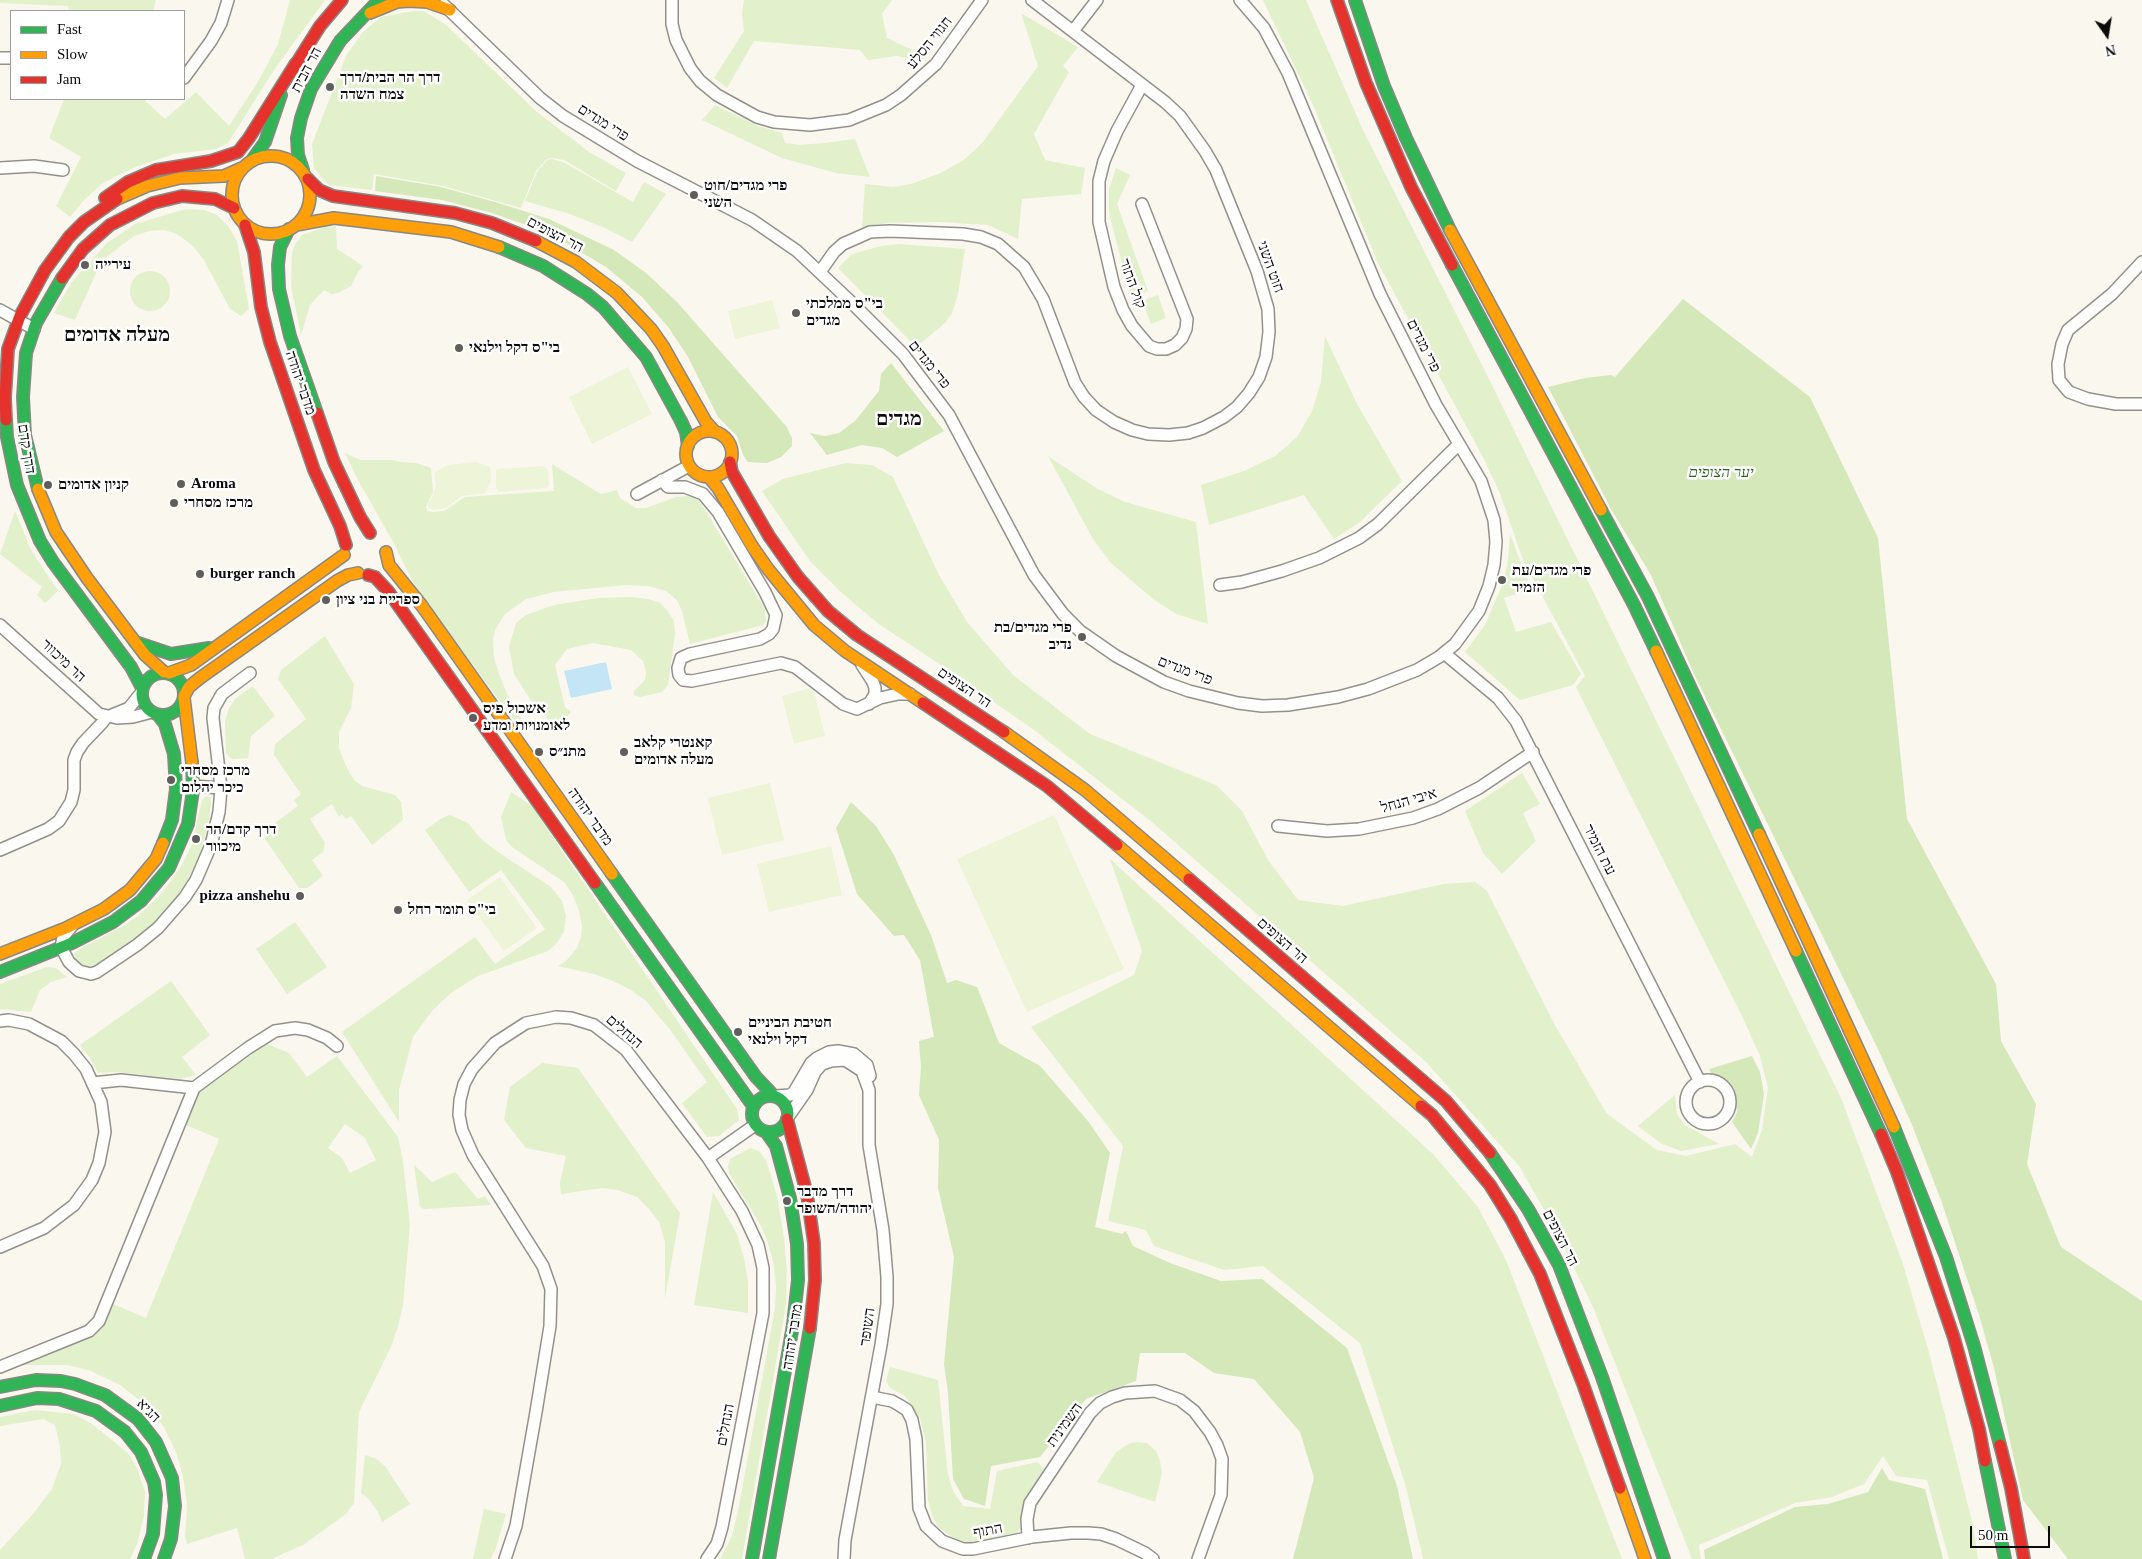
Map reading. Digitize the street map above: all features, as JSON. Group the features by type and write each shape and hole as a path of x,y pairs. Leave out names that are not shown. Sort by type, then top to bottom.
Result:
{"main road":[{"name":"הר הבית","path":"305,175 298,154 298,138 307,98 324,65 346,34 379,0"},
{"path":"1337,0 1366,83 1411,187 1634,605 1898,1172 1954,1338 1979,1430 2005,1559"},
{"path":"1354,0 1384,86 1450,230 1648,597 1869,1069 1899,1138 1943,1248 1974,1346 2008,1479 2024,1559"},
{"name":"הר הבית","path":"252,160 265,142 283,89 296,63 326,19 341,1"},
{"path":"360,18 386,6 409,1 447,5"},
{"path":"76,230 98,203 143,174 224,158 238,152 249,138 296,63"},
{"path":"293,227 305,216 309,207 311,197 305,175 293,161 278,156 260,157 252,160 242,168 233,185 232,200 234,208 245,225 258,232 271,234 334,218 451,232 503,248 543,266 592,298 620,324 635,342 646,357 682,420 688,446"},
{"name":"דרך קדם","path":"142,690 131,667 72,589 40,541 17,485 7,437 5,398 8,350 18,321 45,270 76,230 108,205 147,186 180,178 224,176 242,168"},
{"name":"הר הצופים","path":"305,175 319,190 332,196 455,213 492,223 531,238 576,262 617,293 651,329 663,346 706,422 715,432"},
{"name":"דרך קדם","path":"166,673 145,655 134,642 67,549 47,514 34,479 25,435 23,397 26,353 34,329 61,279 82,249 96,236 124,216 154,203 182,196 215,199 234,208"},
{"name":"מדבר יהודה","path":"245,225 254,252 258,292 270,342 314,470 340,526 345,550"},
{"name":"מדבר יהודה","path":"293,227 280,247 278,265 279,289 284,314 334,462 360,517 370,533"},
{"path":"715,432 722,436 730,446 732,454 730,462 720,474 709,477 702,476 689,466 686,454 688,446 698,434 715,432"},
{"name":"הר הצופים","path":"730,462 732,472 769,536 798,577 828,611 857,635 1033,751 1084,790 1446,1101 1486,1147 1528,1209 1559,1266 1602,1378 1664,1559"},
{"path":"709,477 718,488 752,546 782,589 814,626 858,660 1046,786 1072,806 1432,1115 1490,1185 1511,1219 1540,1274 1583,1384 1645,1559"},
{"path":"0,954 93,916 123,897 143,876 161,849 172,820 176,780 174,754 166,724 142,701 142,690 150,676 191,665 345,550 353,536 370,533 382,541 386,552 382,566 377,571 348,575 329,587 200,678 189,687 176,711 166,715 155,713"},
{"path":"345,550 348,566 363,574 374,577 388,591 753,1106"},
{"name":"מדבר יהודה","path":"386,552 389,564 422,606 756,1076 775,1096"},
{"path":"134,642 176,654 193,652 222,643"},
{"path":"0,972 101,930 124,915 141,901 160,880 176,856 185,834 190,812 193,786 192,765 182,684 178,678 166,673"},
{"path":"764,1096 775,1096 787,1107 788,1118 783,1127 766,1132 755,1125 752,1118 753,1106 756,1100 764,1096"},
{"name":"מדבר יהודה","path":"769,1559 810,1328 815,1280 814,1243 807,1194 788,1131 788,1118"},
{"name":"מדבר יהודה","path":"752,1559 793,1325 798,1280 797,1244 790,1198 776,1146 766,1132"},
{"name":"הגיא","path":"0,1387 36,1380 61,1381 75,1384 105,1395 138,1419 156,1442 172,1478 174,1499 173,1523 171,1539 164,1559"},
{"name":"הגיא","path":"0,1406 31,1399 59,1399 96,1412 124,1432 140,1452 151,1473 155,1488 156,1506 153,1534 144,1559"}],"street":[{"path":"185,77 211,41 221,23 228,0"},
{"name":"חגווי הסלע","path":"672,0 672,24 676,40 690,68 700,82 717,95 756,117 774,122 810,125 849,120 886,104 901,95 936,64 982,0"},
{"name":"חוט השני","path":"820,272 834,252 843,244 870,232 963,234 981,237 998,244 1024,267 1043,299 1066,365 1084,397 1096,410 1114,422 1132,430 1148,434 1169,435 1203,428 1224,418 1237,407 1259,377 1266,357 1269,332 1268,309 1263,287 1216,170 1206,150 1180,116 1032,0"},
{"path":"1070,29 1097,0"},
{"name":"פרי מגדים","path":"447,5 540,98 574,124 637,161 752,220 797,251 820,272 902,354 949,415 1034,575 1080,631 1116,656 1164,682 1216,699 1262,706 1288,706 1338,697 1368,689 1417,670 1444,653 1467,631 1479,611 1489,586 1494,565 1496,542 1494,520 1481,482 1414,363 1367,264 1288,73 1264,28 1240,0"},
{"name":"קול התור","path":"1142,85 1117,131 1104,161 1099,181 1099,222 1114,287 1123,310 1132,326 1149,346 1157,350 1166,349 1175,345 1182,338 1186,329 1186,319 1142,204"},
{"path":"0,168 34,166 63,170"},
{"path":"2142,262 2112,294 2068,330 2062,344 2058,364 2059,380 2069,392 2116,404 2142,404"},
{"path":"0,310 34,329"},
{"path":"1220,585 1242,582 1282,571 1320,558 1360,538 1378,524 1460,444"},
{"path":"637,494 689,466"},
{"path":"662,480 668,487 685,487 704,494 718,512 765,592 776,615 773,629 769,634 760,639 690,654 682,658 678,668 683,680 692,682 781,663 802,672 851,707 857,709 890,696 910,694"},
{"name":"הר מיכוור","path":"0,625 92,709 106,716 117,718 155,713"},
{"name":"עת הזמיר","path":"1444,653 1498,698 1516,720 1700,1082"},
{"path":"858,660 875,688 875,694 869,704"},
{"path":"73,925 63,937 62,947 69,962 79,971 90,974 97,972 137,945 161,924 185,897 204,862 215,833 221,788 213,718 214,708 222,694 250,673"},
{"path":"0,850 33,837 59,821 72,802 74,760 77,752 106,716 122,713 129,708 142,690"},
{"name":"איבי הנחל","path":"1278,826 1335,830 1359,829 1413,818 1438,810 1465,796 1504,774 1533,752"},
{"path":"193,786 221,788"},
{"name":"הנחלים","path":"505,1559 520,1507 546,1352 552,1303 551,1288 543,1266 516,1221 480,1168 467,1144 459,1115 460,1100 464,1084 482,1056 510,1032 526,1023 538,1019 556,1017 571,1018 594,1025 613,1038 640,1067 708,1158 742,1211 758,1245 764,1268 765,1292 763,1313 722,1527 717,1544 707,1559"},
{"path":"0,1021 9,1020 29,1024 61,1041 86,1069 93,1083 101,1102 105,1132 103,1150 92,1180 74,1205 60,1218 44,1228 0,1247"},
{"path":"0,1367 89,1331 99,1321 194,1088 248,1048 275,1031 295,1028 308,1030 327,1038 337,1046"},
{"name":"השופר","path":"775,1096 790,1095 794,1092 807,1068 817,1058 838,1051 854,1054 867,1065 871,1079 868,1098"},
{"name":"השופר","path":"788,1118 793,1107 807,1090 817,1068 831,1061 845,1060 862,1070 868,1084 869,1145 884,1230 888,1277 885,1322 845,1540 844,1559"},
{"path":"93,1083 121,1080 194,1088"},
{"path":"708,1158 755,1125"},
{"name":"השמינית","path":"1028,1538 1026,1520 1030,1503 1090,1413 1100,1403 1112,1397 1125,1393 1155,1391 1180,1400 1194,1412 1210,1432 1222,1459 1221,1496 1198,1559"},
{"name":"התוף","path":"872,1397 892,1401 899,1405 906,1410 912,1420 917,1447 919,1508 926,1526 932,1534 942,1541 963,1549 987,1548 1028,1538 1071,1532 1101,1534 1131,1545 1153,1559"}],"green space":[{"path":"0,0 156,0 153,10 69,10 68,6 0,3"},
{"path":"290,0 325,0 274,70 228,143 216,149 174,154 133,168 103,183 84,200 70,217 56,206 81,157 49,138 64,100 144,100 165,119 196,92 229,126 259,80 278,44"},
{"path":"744,0 892,0 882,14 887,38 925,56 920,65 907,58 896,56 868,60 860,50 754,41 727,88 714,78 744,31 742,14"},
{"path":"1263,0 1306,0 1363,130 1488,377 1841,1098 1902,1261 1928,1349 1973,1525 1978,1559 1949,1559 1927,1480 1896,1476 1883,1456 1864,1484 1832,1497 1795,1503 1699,1545 1701,1559 1692,1559 1593,1307 1553,1225 1519,1166 1426,1062 1153,823 1034,730 880,625 843,594 810,561 762,491 783,479 846,463 872,465 893,477 939,575 967,622 1013,675 1090,734 1216,785 1242,811 1268,860 1298,900 1343,906 1444,884 1475,882 1487,891 1556,1027 1607,1114 1657,1150 1686,1156 1735,1144 1752,1157 1762,1130 1768,1088 1760,1056 1742,1016 1576,687 1585,676 1523,560 1501,496 1484,459 1378,263 1313,105"},
{"path":"413,11 424,11 446,25 536,111 589,152 626,173 616,191 564,160 552,158 547,159 536,171 521,208 443,186 374,174 372,190 329,185 323,180 314,168 312,144 347,54 363,32 381,17"},
{"path":"1021,13 1078,47 1063,66 1069,72 1034,134 1045,160 1085,168 1081,194 1022,199 1018,239 988,225 939,222 887,223 862,227 865,184 893,187 911,184 941,173 965,159 983,142 1038,66"},
{"path":"715,105 758,126 782,133 785,143 800,145 855,139 870,177 836,173 782,158 702,120"},
{"path":"552,159 565,163 633,202 644,182 666,194 632,242 605,228 567,213 525,201 537,172 547,160"},
{"path":"1116,168 1130,175 1117,204 1148,291 1131,298 1109,213 1109,189"},
{"path":"376,176 441,187 495,202 549,219 614,250 646,273 677,302 786,426 792,438 792,446 781,457 767,463 748,462 743,455 737,436 718,417 688,357 669,328 642,297 606,267 566,243 529,226 492,213 442,200 375,191"},
{"path":"186,209 204,210 217,215 228,226 237,241 249,309 241,316 230,309 204,260 193,246 177,234 164,230 149,231 134,236 105,258 97,271 75,320 54,313 71,283 107,243 135,224"},
{"path":"336,226 337,249 363,266 351,286 338,293 331,294 324,290 310,305 301,335 291,286 292,253 295,244 302,235 324,227"},
{"path":"899,244 965,249 958,294 952,313 945,323 916,347 838,268 852,254 881,246"},
{"path":"150,271 164,277 170,291 164,305 150,311 136,305 130,291 136,277"},
{"path":"1158,295 1166,318 1151,324 1142,301"},
{"name":"יער הצופים","path":"1683,299 1810,397 1878,538 1907,819 1996,984 2001,1041 2036,1104 2027,1164 2061,1247 2142,1301 2142,1559 2068,1559 2023,1500 1994,1368 1979,1315 1941,1200 1912,1125 1878,1049 1694,674 1651,575 1612,511 1548,387 1585,378 1611,375 1615,377"},
{"path":"772,300 780,328 735,339 728,311"},
{"path":"1325,336 1357,404 1402,481 1360,522 1334,539 1304,495 1209,525 1201,485 1244,471 1275,456 1297,437 1312,411 1321,382"},
{"path":"891,363 944,431 897,457 882,448 862,445 827,455 810,433 824,436 839,433 855,421 879,391 881,374"},
{"path":"628,367 652,414 592,444 569,397"},
{"path":"345,453 360,460 393,460 416,463 431,468 433,492 426,507 427,511 433,512 444,511 465,497 554,491 552,464 601,494 617,490 620,498 636,508 646,508 676,497 688,496 697,498 765,609 766,621 763,625 690,644 682,611 677,600 666,591 649,586 624,585 554,592 526,599 505,614 495,630 493,640 494,658 499,674 507,694 524,724 523,732 418,592"},
{"path":"1048,456 1096,488 1125,502 1196,522 1208,624 1176,614 1153,599 1111,563 1093,539"},
{"path":"476,462 490,467 491,479 487,491 462,496 446,508 434,510 429,508 427,503 431,500 436,485 434,473 448,465"},
{"path":"543,466 548,470 549,484 547,488 499,492 496,488 496,470"},
{"path":"15,511 32,552 58,591 45,603 37,595 42,587 0,554"},
{"path":"1510,534 1531,589 1504,598 1516,632 1551,622 1581,674 1573,685 1520,700 1465,652 1485,625 1503,583 1508,560"},
{"path":"632,597 660,603 674,621 675,634 668,685 662,692 640,697 634,695 634,691 645,680 646,672 643,661 631,650 593,643 567,649 555,665 565,707 571,712 558,728 535,707 514,674 509,647 516,623 526,615 554,605 598,598"},
{"path":"325,636 354,684 351,708 339,732 339,748 346,766 354,780 362,786 395,795 401,802 403,820 372,845 351,816 346,819 342,814 339,817 332,804 310,819 325,843 323,852 312,860 323,876 307,888 299,888 265,839 265,830 298,806 294,800 301,794 274,755 275,744 306,719 278,679 281,670"},
{"path":"253,686 275,716 251,736 248,758 232,759 226,753 225,721 229,708 236,698"},
{"path":"813,687 825,736 794,744 782,696"},
{"path":"1522,773 1540,804 1523,813 1536,841 1502,874 1483,853 1465,811"},
{"path":"770,783 784,840 722,855 708,798"},
{"path":"511,792 531,805 737,1109 739,1120 719,1136 707,1137 682,1103 707,1082 671,1031 646,1001 631,990 613,981 594,974 558,966 566,961 577,948 582,926 579,911 573,895 564,882 512,847 506,840 501,817"},
{"path":"205,797 210,797 211,804 208,826 199,857 185,885 170,908 152,927 98,964 89,966 78,964 74,954 78,950 123,926 139,915 159,896 170,882 183,863 192,844 202,800"},
{"path":"851,802 876,826 894,855 931,935 947,983 956,980 977,987 999,1043 1040,1066 1088,1121 1110,1153 1095,1227 1122,1234 1126,1231 1133,1246 1170,1263 1221,1281 1262,1279 1347,1348 1397,1486 1413,1559 1293,1559 1314,1478 1300,1432 1254,1379 1214,1373 1185,1353 1140,1353 1136,1381 1086,1399 1040,1457 991,1466 985,1506 964,1499 953,1479 948,1393 944,1364 954,1257 938,1188 939,1140 919,1095 921,1067 919,1041 934,1037 920,960 904,935 894,936 857,894 836,828"},
{"path":"450,815 468,823 480,838 495,850 551,887 562,901 566,916 564,931 557,943 548,951 478,976 452,992 432,1011 413,1037 399,1090 399,1122 342,1032 475,937 495,964 545,929 501,870 469,892 425,830 442,818"},
{"path":"1054,815 1124,969 1027,1012 957,859"},
{"path":"831,846 842,895 769,912 757,864"},
{"path":"1110,859 1434,1155 1478,1207 1506,1260 1622,1559 1423,1559 1406,1487 1360,1343 1263,1266 1224,1270 1154,1246 1146,1230 1108,1221 1123,1146 1031,1027 1134,975 1142,951"},
{"path":"500,877 537,928 504,951 467,900"},
{"path":"295,922 327,967 287,994 256,949"},
{"path":"47,967 56,968 67,977 51,982 40,990 31,1012 0,1009 0,984"},
{"path":"171,981 210,1035 182,1057 196,1075 180,1079 117,1072 98,1073 80,1045"},
{"path":"265,1043 289,1053 307,1077 337,1056 398,1137 403,1161 410,1225 403,1305 391,1347 359,1412 354,1503 346,1514 303,1545 271,1559 245,1559 237,1528 187,1544 185,1537 187,1505 183,1476 176,1452 164,1427 147,1406 120,1385 91,1371 68,1365 23,1365 93,1335 101,1329 113,1304 146,1318 219,1139 186,1125 197,1097 205,1085","holes":["345,1124 365,1138 376,1160 350,1173 342,1158 328,1148"]},
{"path":"1752,1056 1760,1072 1764,1094 1758,1133 1751,1149 1732,1122 1737,1112 1735,1090 1723,1078 1712,1076 1709,1069"},
{"path":"542,1063 578,1068 680,1213 665,1299 665,1242 659,1222 648,1208 637,1197 618,1190 602,1188 561,1194 560,1183 566,1156 526,1148 504,1120 510,1087"},
{"path":"1675,1095 1677,1114 1685,1125 1719,1144 1681,1151 1662,1144 1638,1126"},
{"path":"750,1148 759,1151 766,1160 777,1196 784,1238 787,1273 786,1305 742,1559 720,1559 732,1536 738,1511 775,1308 776,1285 773,1261 767,1240 761,1226 729,1173 728,1167 730,1159"},
{"path":"414,1165 432,1182 455,1172 478,1199 485,1196 491,1205 424,1209 420,1207"},
{"path":"713,1192 737,1234 744,1258 748,1282 748,1313 694,1305"},
{"path":"890,1367 938,1380 948,1475 953,1491 963,1506 990,1509 997,1471 1037,1462 1044,1469 1024,1499 1020,1528 1016,1534 975,1543 957,1540 939,1528 932,1515 928,1500 926,1442 920,1419 905,1396 890,1388 886,1381"},
{"path":"35,1410 74,1414 92,1424 129,1454 137,1468 145,1492 144,1516 137,1544 130,1559 0,1559 0,1550 33,1514 52,1489 61,1464 60,1446 55,1425 43,1419 0,1426 0,1417"},
{"path":"1130,1443 1147,1443 1156,1451 1160,1461 1162,1473 1155,1502 1097,1482 1116,1452"},
{"path":"365,1455 375,1458 385,1466 410,1504 382,1522 378,1512 367,1497 361,1493"},
{"path":"1882,1468 1889,1480 1925,1489 1943,1559 1705,1559 1704,1550 1795,1507 1828,1504 1868,1492"},
{"path":"484,1509 506,1514 495,1551 490,1559 473,1559"}],"water":[{"path":"606,662 612,689 571,698 564,671"}],"traffic: fast":[{"path":"303,170 298,155 297,138 301,118 311,89 340,41 379,0"},
{"path":"1355,0 1384,86 1406,138 1450,230"},
{"path":"252,160 265,142 281,95"},
{"path":"289,229 280,247 278,265 279,289 290,336 317,413"},
{"path":"499,247 543,266 587,294 603,307 646,357 681,421 686,432 688,446"},
{"path":"1452,265 1634,605 1656,651"},
{"path":"38,489 25,435 23,397 26,353 36,323 62,278"},
{"path":"6,420 7,437 17,485 40,541 53,562 131,667 142,688"},
{"path":"1601,510 1648,597 1759,834"},
{"path":"135,642 171,654 209,648"},
{"path":"167,673 175,676 181,682 184,694 181,706 175,712 159,715 151,712 145,706 142,690 145,682 151,676 167,673"},
{"path":"158,715 165,724 174,754 176,789 172,820 163,843"},
{"path":"0,972 72,943 113,922 141,901 169,868 188,824 193,790 192,763"},
{"path":"612,874 756,1077 774,1096"},
{"path":"595,883 753,1106"},
{"path":"1796,951 1881,1134"},
{"path":"770,1096 777,1097 783,1101 787,1107 788,1114 787,1121 783,1127 777,1131 770,1132 763,1131 757,1127 753,1121 752,1114 753,1107 757,1101 763,1097 770,1096"},
{"path":"1894,1127 1946,1257 1974,1346 2000,1445"},
{"path":"752,1559 793,1325 798,1280 797,1244 790,1198 776,1146 766,1132"},
{"path":"1490,1153 1528,1209 1559,1265 1602,1377 1664,1559"},
{"path":"769,1559 810,1328"},
{"path":"0,1387 36,1380 61,1381 75,1384 105,1395 138,1419 156,1442 172,1478 175,1506 171,1539 164,1559"},
{"path":"0,1406 37,1398 59,1399 96,1411 125,1432 141,1452 154,1482 156,1495 153,1534 144,1559"},
{"path":"1985,1461 2005,1559"}],"traffic: slow":[{"path":"370,13 397,2 409,1 427,2 450,10"},
{"path":"263,156 279,156 293,162 304,173 310,187 310,195 310,203 304,217 293,228 279,234 263,234 249,228 238,217 232,203 232,187 238,173 249,162 263,156"},
{"path":"117,199 147,186 180,178 224,176 242,168"},
{"path":"296,225 334,218 451,232 499,247"},
{"path":"1450,230 1601,510"},
{"path":"536,241 576,262 617,293 651,329 663,346 706,422 715,432"},
{"path":"709,431 722,435 728,441 732,454 728,467 722,473 709,477 696,473 690,467 686,454 690,441 696,435 709,431"},
{"path":"709,477 718,488 752,546 768,569 814,625 845,651 923,703"},
{"path":"38,489 56,532 87,578 145,655 164,672"},
{"path":"386,552 389,565 422,606 612,874"},
{"path":"169,673 191,665 344,555"},
{"path":"184,696 189,687 200,678 337,581 348,575 358,573"},
{"path":"1656,651 1796,951"},
{"path":"184,698 192,763"},
{"path":"1004,732 1085,790 1189,879"},
{"path":"1759,834 1894,1127"},
{"path":"0,954 66,928 104,909 130,890 156,859 163,843"},
{"path":"1117,845 1421,1106"},
{"path":"1620,1488 1645,1559"}],"traffic: jam":[{"path":"291,72 320,26 342,0"},
{"path":"1337,0 1366,83 1411,187 1452,265"},
{"path":"105,198 128,182 156,170 211,161 238,152 249,138 296,63"},
{"path":"308,179 319,190 333,196 455,213 492,223 536,241"},
{"path":"62,278 83,249 110,225 153,203 182,196 215,199 234,208"},
{"path":"6,420 5,398 8,349 20,316 45,270 69,237 84,222 117,199"},
{"path":"245,225 254,252 261,307 270,342 314,470 340,526 346,545"},
{"path":"317,413 334,462 360,517 370,533"},
{"path":"730,462 732,472 769,536 798,577 828,611 857,635 1004,732"},
{"path":"368,575 375,577 388,591 595,883"},
{"path":"923,703 1047,786 1117,845"},
{"path":"1189,879 1446,1101 1490,1153"},
{"path":"1421,1106 1432,1115 1490,1185 1511,1219 1540,1274 1583,1384 1620,1488"},
{"path":"787,1119 807,1194 814,1243 815,1280 810,1328"},
{"path":"1881,1134 1897,1172 1954,1338 1979,1429 1985,1461"},
{"path":"2000,1445 2011,1488 2024,1559"}],"place":[{"name":"דרך הר הבית/דרך צמח השדה","path":"330,87"},
{"name":"פרי מגדים/חוט השני","path":"694,195"},
{"name":"עירייה","path":"85,265"},
{"name":"בי\"ס ממלכתי מגדים","path":"796,313"},
{"name":"בי\"ס דקל וילנאי","path":"459,348"},
{"name":"Aroma","path":"181,484"},
{"name":"קניון אדומים","path":"48,485"},
{"name":"מרכז מסחרי","path":"174,503"},
{"name":"burger ranch","path":"200,574"},
{"name":"פרי מגדים/עת הזמיר","path":"1502,580"},
{"name":"ספריית בני ציון","path":"326,600"},
{"name":"פרי מגדים/בת נדיב","path":"1082,637"},
{"name":"אשכול פיס לאומנויות ומדע","path":"473,718"},
{"name":"מתנ״ס","path":"539,752"},
{"name":"קאנטרי קלאב מעלה אדומים","path":"624,752"},
{"name":"מרכז מסחרי כיכר יהלום","path":"171,780"},
{"name":"דרך קדם/הר מיכוור","path":"196,839"},
{"name":"pizza anshehu","path":"300,896"},
{"name":"בי\"ס תומר רחל","path":"398,910"},
{"name":"חטיבת הביניים דקל וילנאי","path":"738,1032"},
{"name":"דרך מדבר יהודה/השופר","path":"787,1201"}],"district":[{"name":"מעלה אדומים","path":"117,336"},
{"name":"מגדים","path":"899,420"}]}
